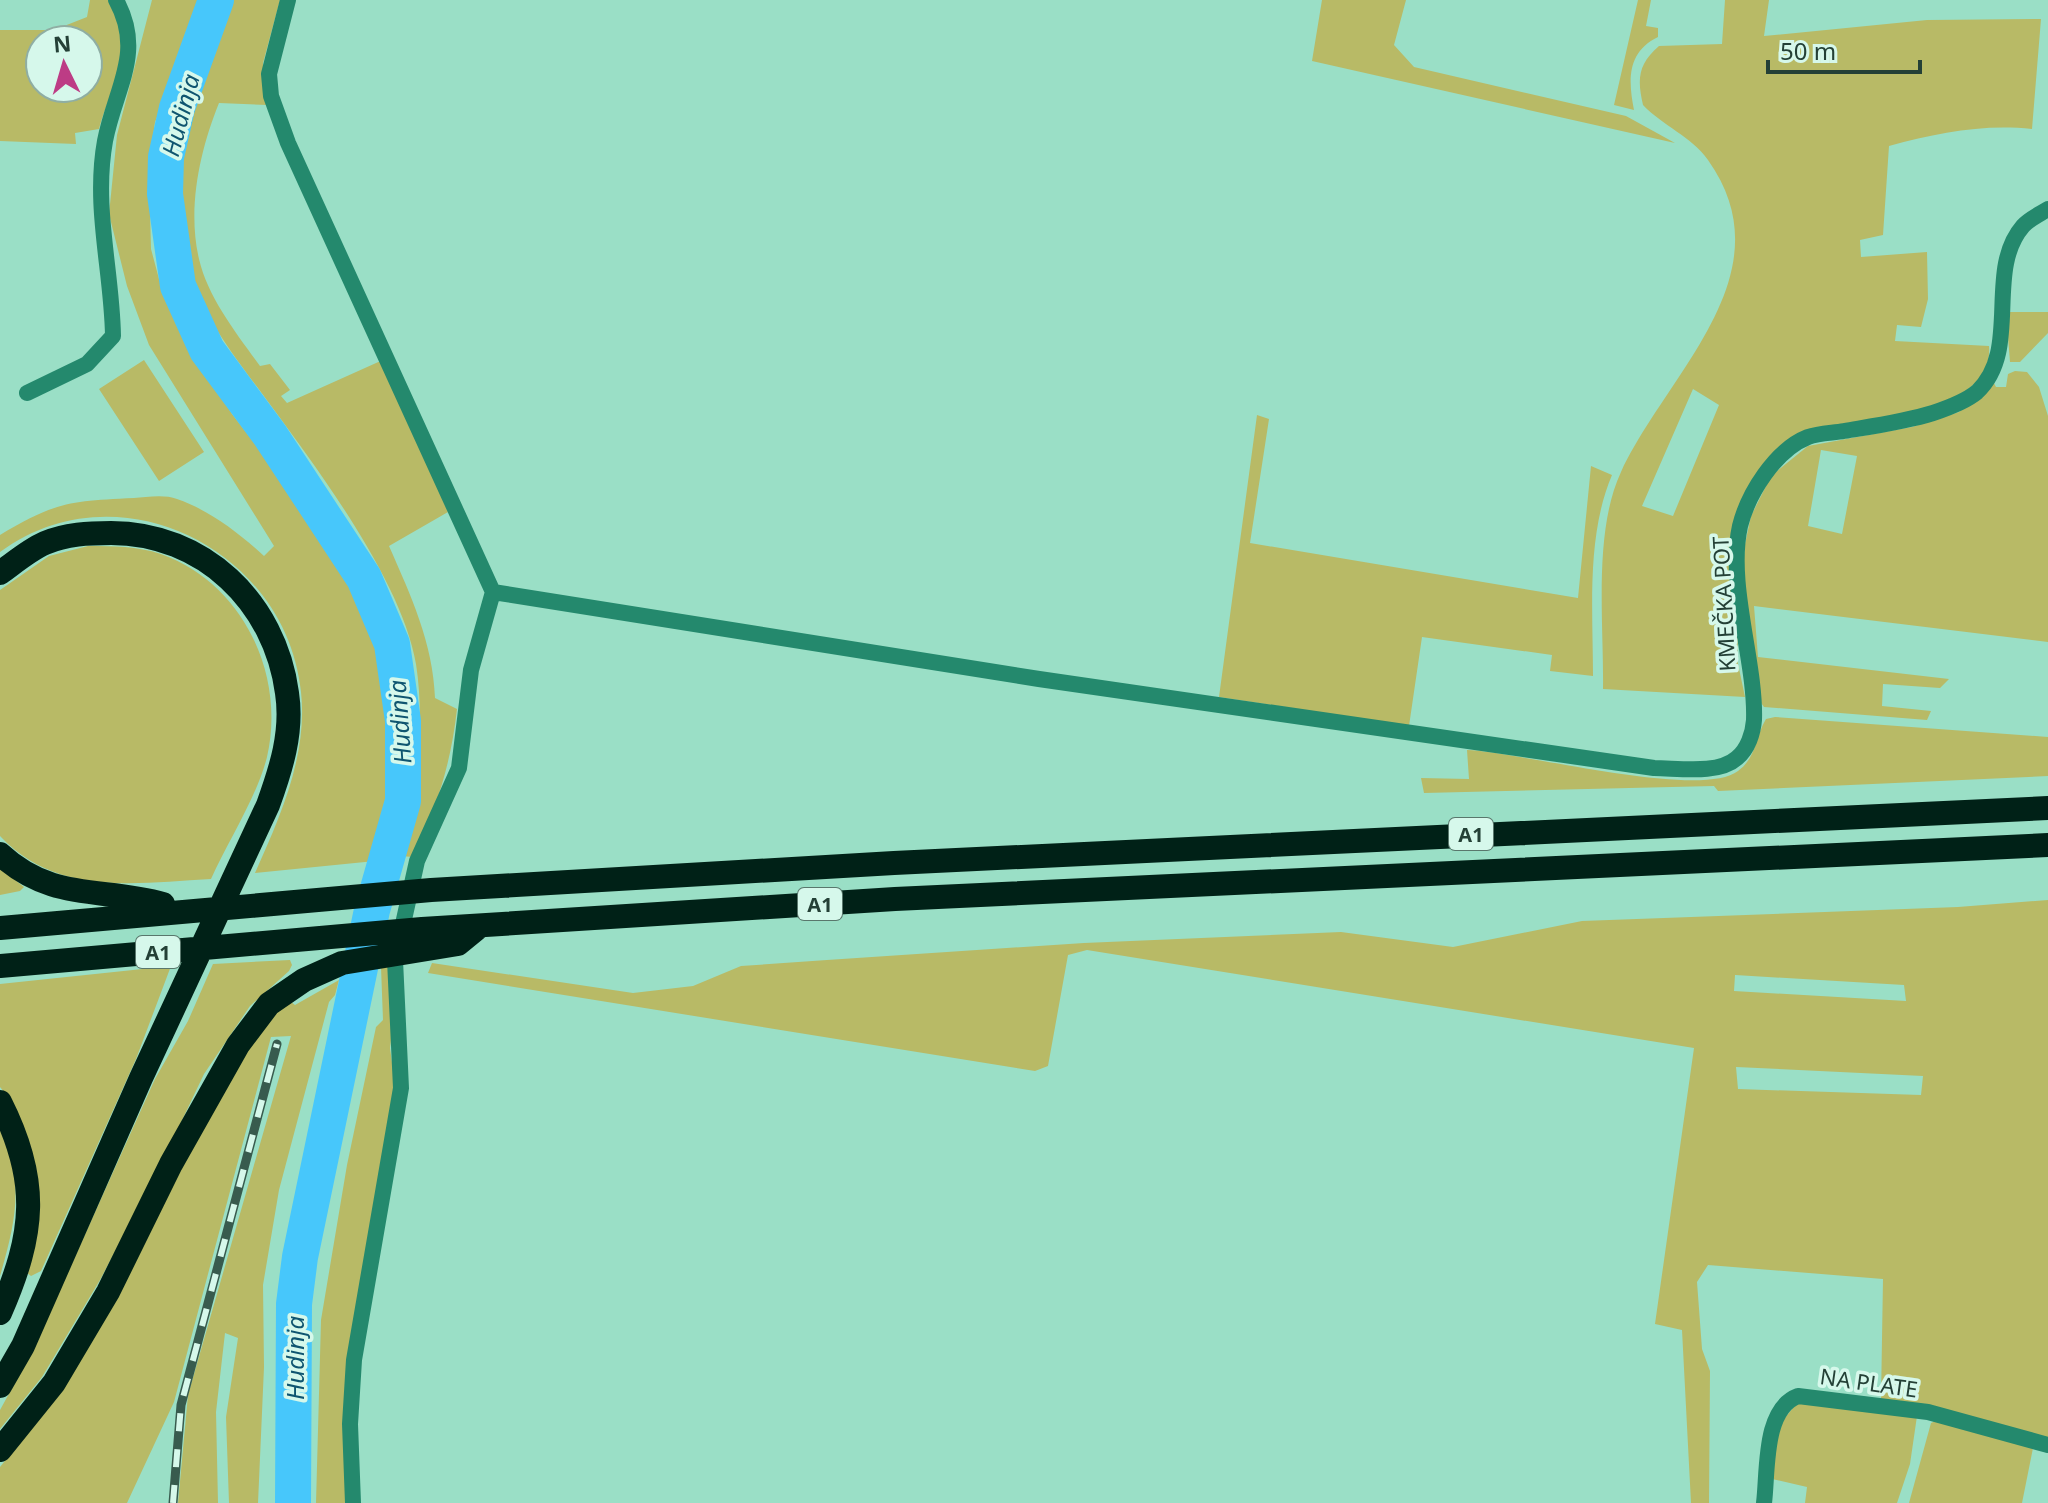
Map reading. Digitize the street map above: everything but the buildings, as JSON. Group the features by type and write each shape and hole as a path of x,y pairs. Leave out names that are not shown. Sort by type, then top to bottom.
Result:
{"highway":[{"path":"0,573 46,543 85,533 162,539 220,569 243,590 264,622 279,655 287,694 284,761 268,805 23,1346 0,1386"},
{"name":"A1","path":"0,928 431,890 909,862 2048,808"},
{"name":"A1","path":"0,966 315,938 421,938 480,926 911,898 2048,845"},
{"path":"0,854 44,882 79,893 147,900 184,910"},
{"path":"0,1450 54,1383 108,1292 171,1164 238,1045 269,1004 304,980 342,963 421,938"},
{"path":"0,1102 18,1139 30,1197 24,1246 0,1313"}],"street":[{"path":"27,393 87,364 113,336 101,217 102,177 105,140 129,53 129,25 116,0"},
{"path":"288,0 269,74 271,96 288,143 493,592 471,670 459,768 417,861 395,960 401,1088 354,1360 350,1424 353,1503"},
{"name":"KMEČKA POT","path":"493,592 1039,679 1654,768 1718,766 1737,758 1750,739 1754,720 1741,616 1739,547 1740,528 1750,499 1765,475 1807,437 1911,419 1950,407 1976,393 1989,377 1998,349 2010,247 2024,225 2048,209"},
{"name":"NA PLATE","path":"1764,1503 1774,1422 1784,1404 1798,1396 1928,1412 2048,1445"}],"green space":[{"path":"90,0 108,0 123,30 120,64 99,129 75,133 76,144 0,141 0,30 24,30 24,104 104,104 104,24 69,24 87,17"},
{"path":"152,0 205,0 155,122 149,167 151,249 159,279 194,353 232,414 324,533 367,616 378,660 388,675 394,714 392,798 375,861 255,873 274,830 296,762 302,716 301,692 289,641 264,598 230,562 189,536 143,520 95,517 46,527 0,552 0,535 50,510 78,502 156,496 172,497 201,509 264,556 274,546 149,345 127,286 109,214 117,135"},
{"path":"232,0 280,0 263,63 267,105 219,103 201,160 194,220 199,259 209,288 260,366 270,364 290,390 281,396 287,403 385,359 448,512 389,546 425,639 435,698 457,709 442,785 413,857 401,856 415,784 420,712 416,664 408,632 377,564 357,530 204,308 185,256 177,190 182,141 196,93"},
{"path":"1322,0 1406,0 1394,45 1414,67 1626,116 1675,143 1312,61"},
{"path":"1638,0 1651,0 1646,26 1658,28 1658,37 1640,51 1632,68 1634,110 1614,105"},
{"path":"1725,0 1769,0 1764,36 1927,20 2041,19 2032,129 1960,131 1889,146 1883,235 1860,240 1861,257 1927,252 1928,299 1921,327 1897,325 1895,341 1989,346 1986,366 1976,382 1960,395 1939,404 1817,430 1744,496 1737,659 1745,697 1603,689 1603,550 1612,496 1641,435 1712,322 1728,283 1735,243 1729,202 1708,160 1694,145 1643,105 1641,72 1647,59 1659,46 1722,44","holes":["1693,389 1719,405 1673,516 1642,506"]},
{"path":"2006,312 2048,312 2048,333 2020,362 2010,362"},
{"path":"144,360 204,452 159,481 99,389"},
{"path":"2027,372 2039,387 2048,416 2048,642 1754,606 1758,657 1949,679 1940,688 1883,684 1882,706 1931,711 1927,720 1764,707 1756,696 1743,570 1751,516 1771,476 1808,446 1912,427 1959,412 1993,381 1996,387 2006,387 2008,374","holes":["1821,450 1857,456 1842,534 1808,526"]},
{"path":"1257,415 1269,419 1250,543 1578,598 1591,466 1612,475 1598,523 1595,548 1593,676 1550,671 1552,655 1422,637 1409,726 1219,697"},
{"path":"88,546 143,549 190,568 215,586 236,609 252,636 263,664 270,695 271,726 267,757 249,803 211,879 126,883 72,877 47,869 23,856 0,836 0,590 49,556"},
{"path":"1775,717 2048,737 2048,776 1718,791 1714,786 1424,793 1421,778 1469,779 1467,750 1650,778 1718,779 1738,771 1744,765 1766,719"},
{"path":"0,868 24,887 20,891 0,895"},
{"path":"2048,900 2048,1439 1881,1399 1883,1279 1708,1265 1697,1282 1702,1349 1710,1371 1709,1503 1691,1503 1682,1330 1655,1324 1694,1048 1087,950 1068,955 1048,1066 1035,1071 428,973 432,963 633,993 693,986 741,966 1084,943 1341,932 1453,947 1582,921 1958,907","holes":["1735,975 1904,985 1906,1001 1734,991","1736,1067 1923,1076 1921,1095 1738,1089"]},
{"path":"290,960 292,965 289,971 250,1006 204,1074 100,1280 42,1377 0,1429 0,1410 32,1352 155,1079 188,1021 213,964"},
{"path":"391,965 393,1026 390,1048 396,1091 348,1356 348,1503 316,1503 321,1320 347,1165 376,1027 383,1020 381,967"},
{"path":"171,966 136,1059 41,1271 31,1276 27,1273 4,1092 0,1087 0,984"},
{"path":"339,980 335,995 329,1002 279,1190 263,1285 264,1367 258,1503 229,1503 226,1417 238,1338 225,1333 216,1412 218,1503 178,1503 188,1395 291,1036 271,1037 174,1402 127,1503 0,1503 0,1467 64,1387 245,1049 271,1016 291,1002 295,1005"},
{"path":"0,1126 13,1164 15,1201 14,1219 0,1276"},
{"path":"1798,1402 1917,1416 1910,1464 1897,1503 1805,1503 1807,1487 1772,1479 1778,1426"},
{"path":"1938,1420 2033,1448 2022,1503 1909,1503 1931,1423"}],"waterway":[{"name":"Hudinja","path":"216,0 177,108 166,157 165,194 178,286 207,350 270,435 364,578 392,644 403,721 403,801 372,910 300,1257 294,1304 293,1503"}],"railway":[{"path":"173,1503 181,1405 277,1044"}]}
